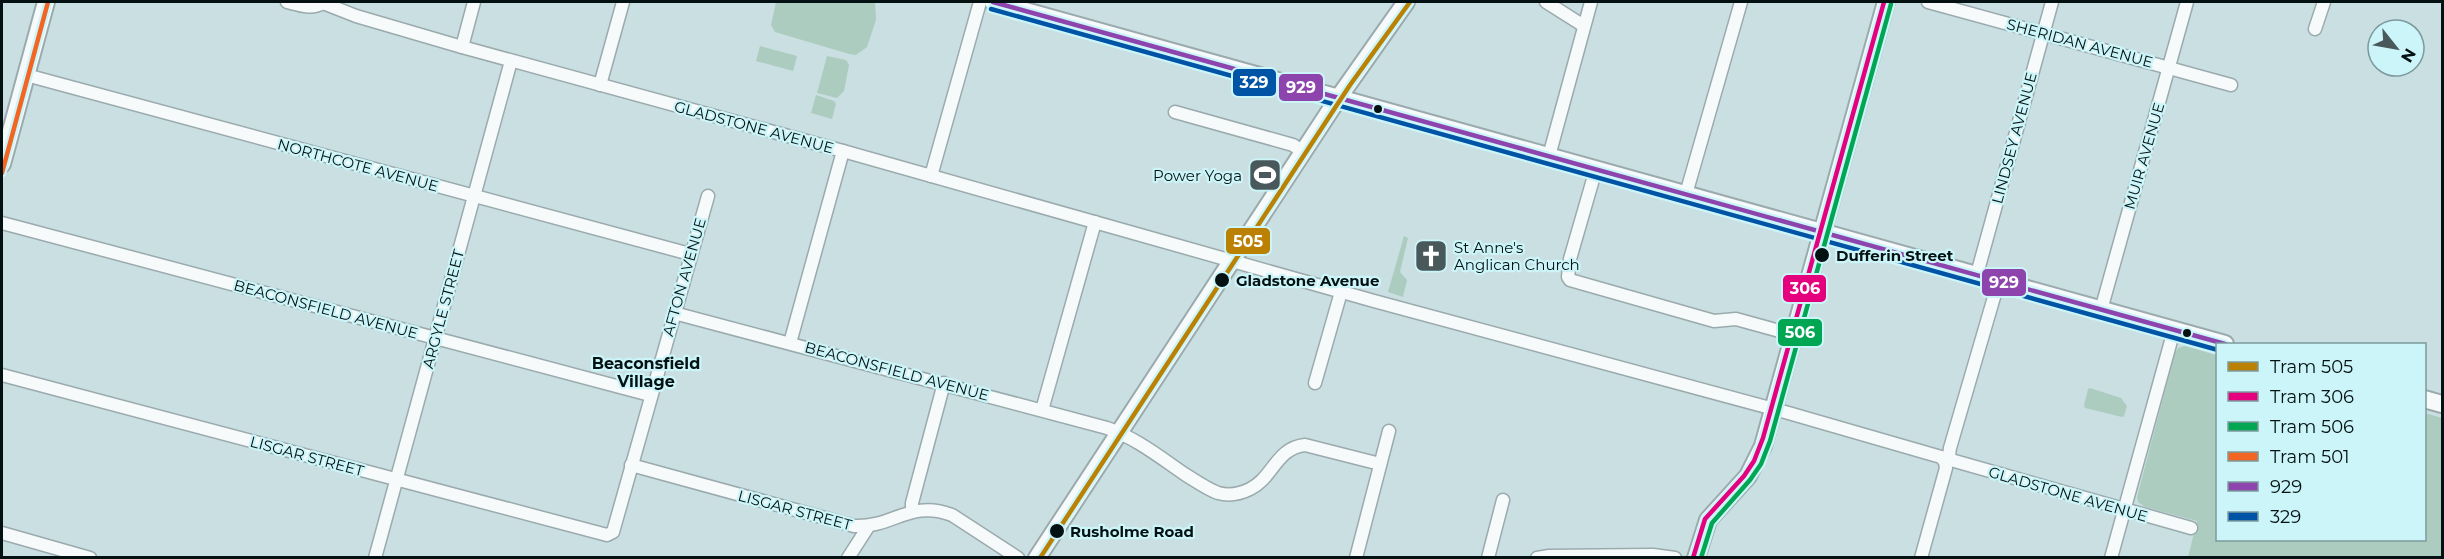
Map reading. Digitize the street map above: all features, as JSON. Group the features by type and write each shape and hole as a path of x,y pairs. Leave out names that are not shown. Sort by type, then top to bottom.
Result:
{"main road":[{"path":"2,164 46,2"},
{"path":"993,2 1022,5 1340,97 2218,343"},
{"path":"1037,558 1340,97 1407,2"},
{"path":"1696,558 1708,520 1748,476 1774,410 1886,2"},
{"path":"2426,400 2442,404"}],"street":[{"name":"GLADSTONE AVENUE","path":"287,2 310,6 317,6 323,2 356,16 462,47 843,151 2191,528"},
{"path":"462,47 474,2"},
{"path":"600,85 623,2"},
{"path":"931,176 980,2"},
{"path":"1546,2 1584,26"},
{"path":"1549,156 1591,2"},
{"path":"1686,194 1740,2"},
{"name":"SHERIDAN AVENUE","path":"1929,2 2231,85"},
{"name":"LINDSEY AVENUE","path":"1977,274 2052,2"},
{"name":"MUIR AVENUE","path":"2101,310 2187,2"},
{"path":"2315,29 2324,2"},
{"name":"ARGYLE STREET","path":"375,558 511,60"},
{"name":"NORTHCOTE AVENUE","path":"26,75 690,254"},
{"path":"1175,112 1293,145 1304,152"},
{"path":"790,343 843,151"},
{"path":"1596,169 1570,259 1568,277 1570,280 1714,321 1736,319 1794,335"},
{"name":"AFTON AVENUE","path":"613,532 708,196"},
{"path":"1042,410 1095,222"},
{"name":"BEACONSFIELD AVENUE","path":"2,223 650,395"},
{"path":"1921,558 1999,280"},
{"path":"1315,383 1341,292"},
{"name":"BEACONSFIELD AVENUE","path":"674,313 1042,410 1119,433 1206,487 1222,494 1237,494 1254,487 1265,478 1280,457 1290,448 1297,446 1305,445 1380,464"},
{"path":"2111,558 2174,330"},
{"name":"LISGAR STREET","path":"2,375 608,535 613,532"},
{"path":"912,511 912,502 944,384"},
{"path":"1356,558 1389,431"},
{"name":"LISGAR STREET","path":"631,465 854,526 868,527 912,511 930,510 952,515 1018,558"},
{"path":"1488,558 1503,500"},
{"path":"848,558 868,527"},
{"path":"2,533 90,558"},
{"path":"1537,558 1653,555 1675,558"}],"green space":[{"path":"776,2 875,2 876,20 867,47 856,55 849,54 775,32 771,25"},
{"path":"760,46 797,56 793,71 756,61"},
{"path":"827,56 846,60 849,65 844,91 837,98 817,93"},
{"path":"816,95 834,101 836,104 832,119 811,113"},
{"path":"1404,236 1408,238 1400,272 1407,280 1403,297 1388,292"},
{"path":"2185,346 2216,355 2216,541 2426,541 2426,413 2442,418 2442,557 2188,557 2197,521 2145,507 2138,502 2137,497 2178,348"},
{"path":"2090,388 2121,398 2127,406 2124,416 2085,408"}],"tram line":[{"name":"501","path":"2,173 48,2"},
{"name":"505","path":"1040,558 1350,85 1410,2"},
{"name":"306","path":"1693,558 1705,519 1744,476 1754,461 1763,438 1884,2"},
{"name":"506","path":"1701,558 1712,523 1750,480 1761,464 1770,441 1891,4"}],"transit line":[{"name":"929","path":"993,2 2221,343"},
{"name":"329","path":"991,9 2216,349"}],"place":[{"name":"Power Yoga","path":"1265,175"},
{"name":"Dufferin Street","path":"1822,255"},
{"name":"St Anne's Anglican Church","path":"1431,256"},
{"name":"Gladstone Avenue","path":"1222,280"},
{"name":"Rusholme Road","path":"1057,531"}],"district":[{"name":"Beaconsfield Village","path":"646,372"}]}
